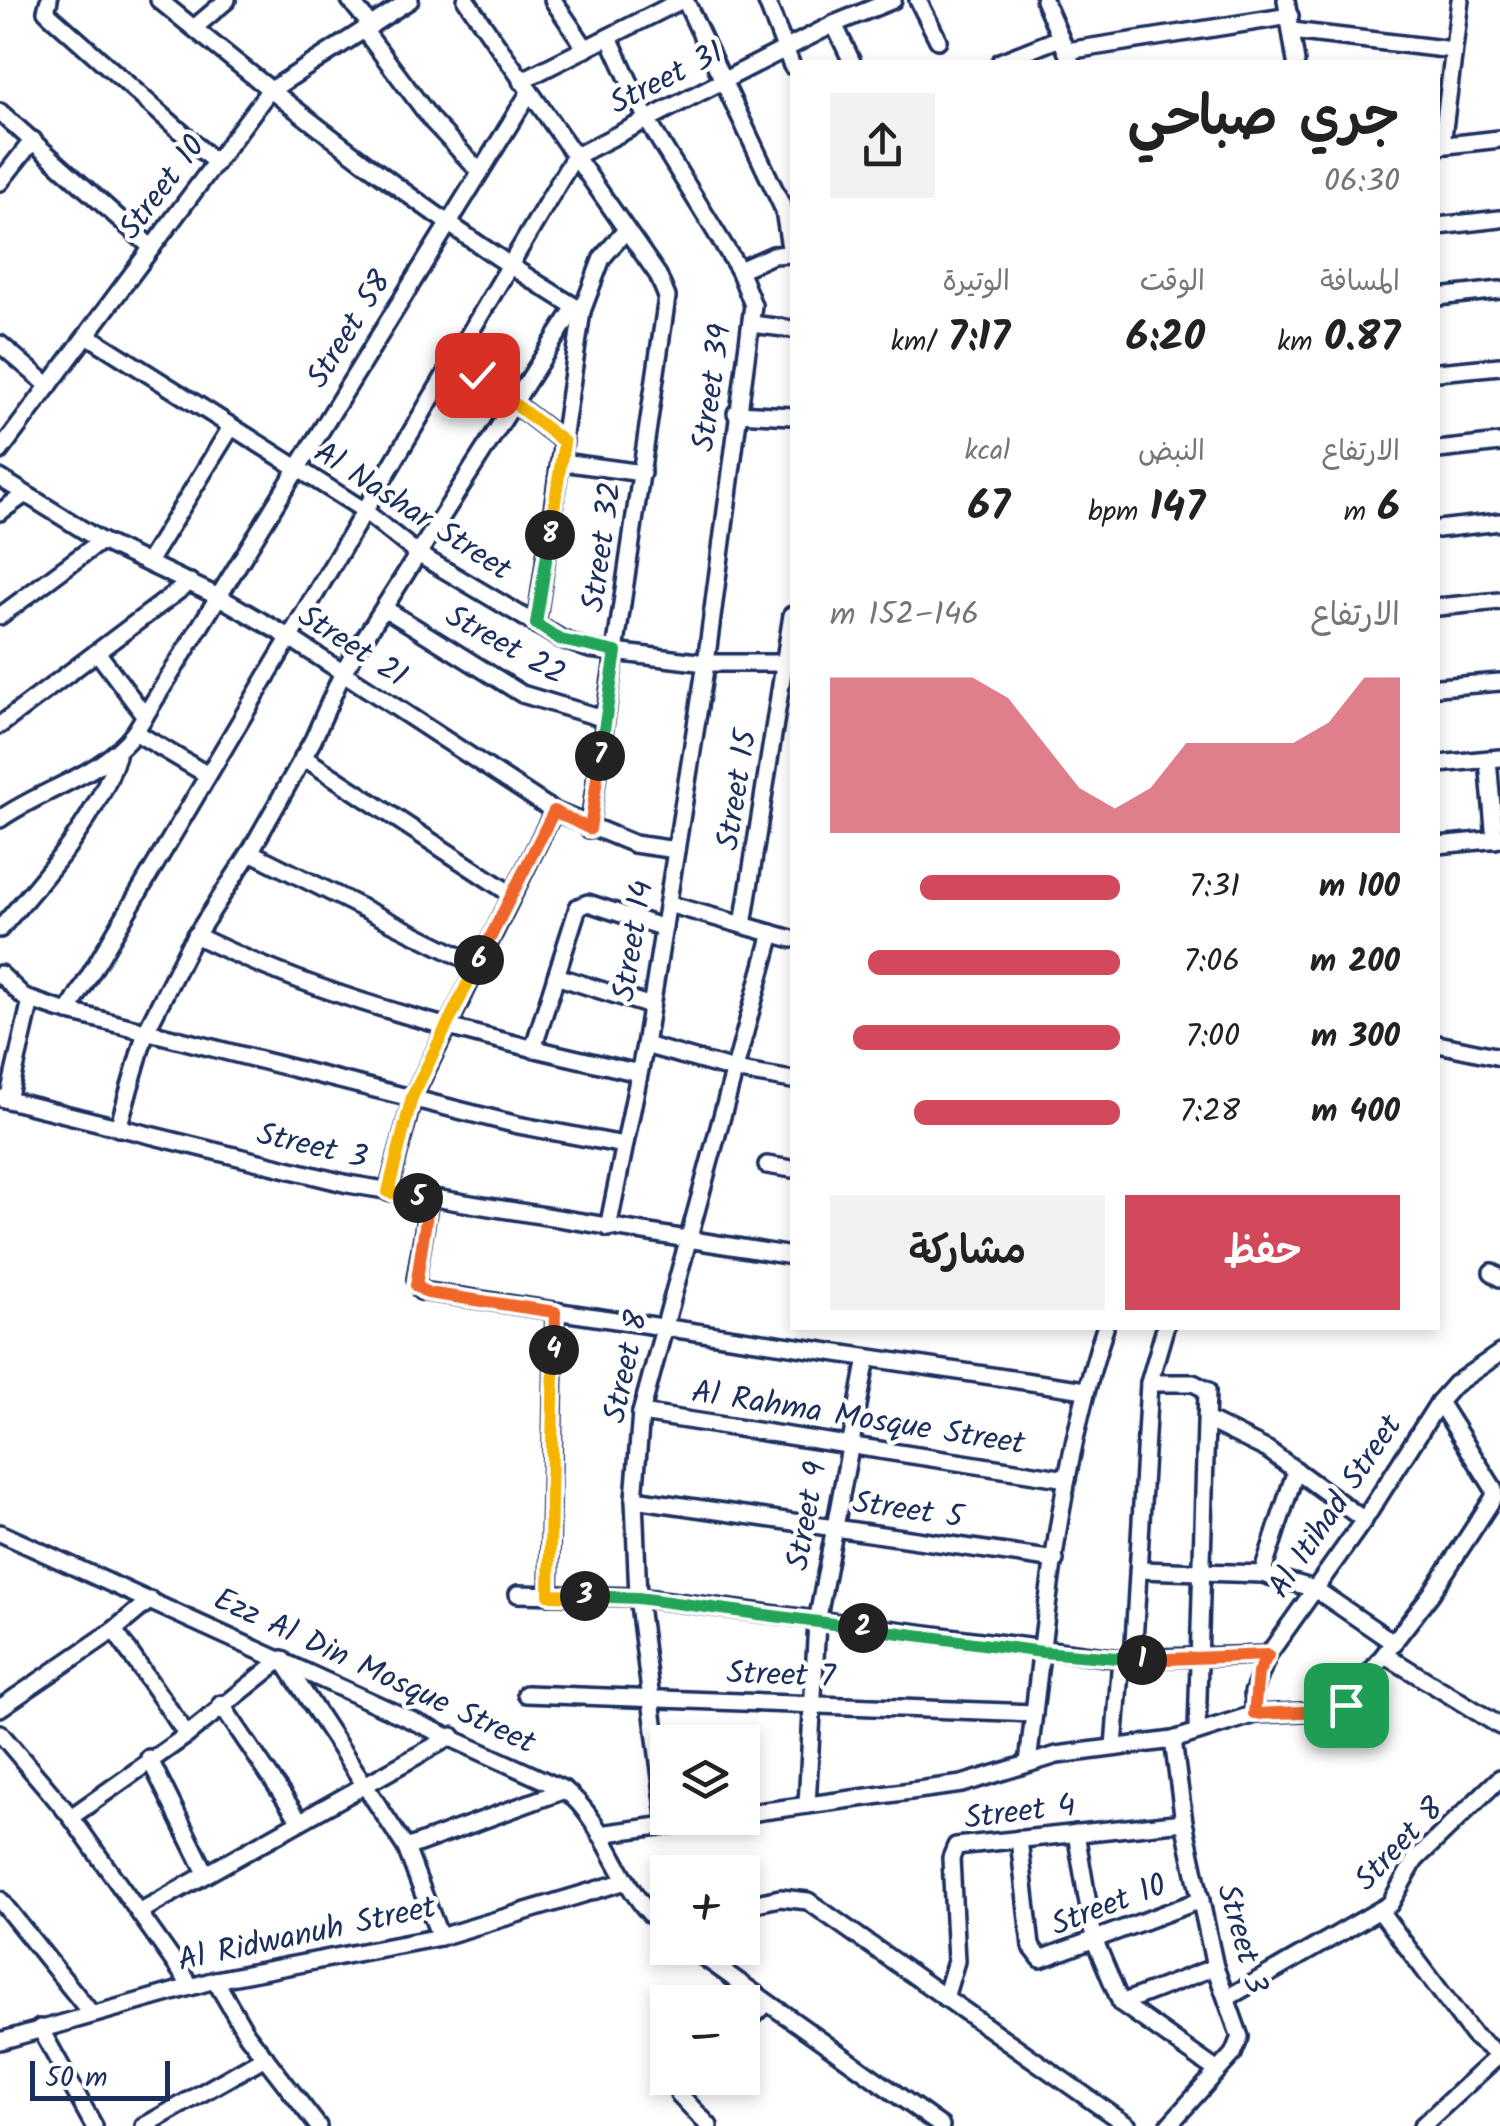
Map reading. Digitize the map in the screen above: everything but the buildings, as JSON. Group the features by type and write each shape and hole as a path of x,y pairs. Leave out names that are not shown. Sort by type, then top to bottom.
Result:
{"street":[{"path":"49,0 46,5 50,15 216,163"},
{"path":"159,0 268,92 510,266 579,309"},
{"path":"194,28 227,0"},
{"path":"350,0 433,122 480,172"},
{"name":"Street 10","path":"0,452 268,92 410,0"},
{"path":"118,1128 146,1030 195,935 250,852 303,757 343,672 579,309 602,258 626,230 466,0"},
{"path":"553,0 586,49"},
{"path":"525,87 655,6 684,0 784,210 790,243"},
{"path":"766,0 790,60"},
{"name":"Street 31","path":"574,157 834,24 893,0"},
{"path":"918,0 938,40"},
{"path":"1044,0 1066,51"},
{"path":"1460,0 1440,145 1500,139"},
{"path":"1289,16 1296,60"},
{"path":"1012,60 1289,16 1453,50"},
{"path":"834,24 851,60"},
{"name":"Street 39","path":"609,37 647,120 740,270 752,305 706,662"},
{"name":"Street 58","path":"117,756 179,656 221,598 480,172 525,87"},
{"path":"0,112 152,248"},
{"path":"0,182 33,140"},
{"path":"68,1012 362,510 458,360 574,157"},
{"path":"1440,226 1500,219"},
{"name":"Street 32","path":"590,829 667,297 658,275 626,230"},
{"path":"740,270 755,260 790,254"},
{"path":"1440,297 1500,290"},
{"path":"536,624 562,462 579,309"},
{"path":"751,324 790,329"},
{"name":"Al Nashar Street","path":"87,335 230,430 362,510 418,554 561,640 616,652 706,662 789,663"},
{"path":"0,344 49,386"},
{"path":"458,360 564,442"},
{"path":"1440,372 1500,366"},
{"path":"736,413 790,416"},
{"path":"148,562 230,430"},
{"path":"1440,450 1500,443"},
{"path":"562,462 642,473"},
{"name":"Street 21","path":"0,478 101,540 190,582 287,636 554,811 634,844 676,850"},
{"path":"0,512 24,495"},
{"path":"1440,528 1500,522"},
{"path":"0,616 101,540"},
{"path":"0,725 190,582"},
{"path":"1440,607 1500,601"},
{"name":"Street 22","path":"384,608 522,694 606,719"},
{"path":"97,652 145,716"},
{"name":"Street 14","path":"608,1228 645,1044 706,662"},
{"name":"Street 15","path":"744,925 789,663"},
{"path":"1440,687 1500,682"},
{"path":"135,732 206,774"},
{"path":"0,819 42,792 117,756"},
{"path":"0,929 72,841 96,803 117,756"},
{"path":"303,757 512,894"},
{"path":"1440,764 1494,759 1497,839 1440,846"},
{"path":"388,1192 412,1097 554,811"},
{"path":"250,852 477,965"},
{"path":"532,1049 583,904 664,928"},
{"path":"668,904 790,938"},
{"name":"Street 8","path":"655,1725 638,1598 634,1499 640,1413 772,933"},
{"path":"195,935 256,965 446,1029 639,1073"},
{"path":"0,974 30,1000 68,1012 518,1124 624,1145"},
{"path":"556,976 651,1006"},
{"path":"4,1099 30,1000"},
{"path":"645,1044 734,1070 790,1080"},
{"path":"1440,1044 1500,1058"},
{"name":"Street 3","path":"4,1099 388,1192 790,1256"},
{"path":"767,1165 790,1169"},
{"path":"429,1200 416,1279 421,1291 1085,1390"},
{"path":"549,1595 555,1312"},
{"path":"1028,1763 1067,1478 1085,1390 1104,1330"},
{"path":"1114,1746 1140,1570 1149,1383 1164,1330"},
{"name":"Al Itihad Street","path":"1254,1714 1258,1673 1268,1655 1364,1520 1438,1402 1455,1384 1500,1353"},
{"name":"Street 9","path":"807,1805 817,1622 867,1358"},
{"path":"1149,1383 1202,1384 1207,1390 1197,1732"},
{"path":"760,1812 962,1784 1028,1763 1114,1746 1173,1740 1254,1714 1336,1710 1346,1705 1494,1497 1494,1489 1438,1402"},
{"name":"Al Rahma Mosque Street","path":"640,1413 1067,1478"},
{"path":"1207,1420 1268,1450 1364,1520"},
{"path":"1262,1574 1296,1470"},
{"name":"Street 5","path":"634,1499 1055,1560"},
{"name":"Ezz Al Din Mosque Street","path":"0,1533 565,1790 580,1802 626,1881 650,1909"},
{"path":"1140,1570 1202,1569 1262,1574 1315,1589 1389,1649 1500,1726"},
{"path":"518,1594 638,1598 1127,1660 1268,1655"},
{"path":"0,1708 114,1630 150,1600"},
{"path":"114,1630 187,1735"},
{"path":"70,1817 187,1735 282,1659 406,1848 440,1936"},
{"name":"Street 7","path":"526,1694 1034,1713"},
{"path":"221,1704 300,1821"},
{"path":"0,1733 141,1911 191,1986"},
{"path":"141,1911 452,1736"},
{"name":"Street 3","path":"1168,2126 1233,2054 1240,2037 1215,1967 1184,1822 1173,1740"},
{"path":"149,1758 206,1873"},
{"name":"Street 8","path":"1227,1998 1380,1911 1398,1894 1415,1860 1500,1778"},
{"path":"406,1848 565,1790"},
{"name":"Street 4","path":"945,1998 956,1960 951,1851 962,1844 1184,1822"},
{"path":"600,1834 650,1827"},
{"path":"1076,1833 1094,1939 1122,2004 1216,2070"},
{"name":"Street 10","path":"1018,1839 1034,1954 1050,1960 1094,1939 1201,1900"},
{"name":"Al Ridwanuh Street","path":"0,2041 90,2012 215,1980 440,1936 626,1881"},
{"path":"760,1902 780,1898 808,1901 1128,2126"},
{"path":"0,1900 90,2012"},
{"path":"1380,1911 1472,2036 1499,2056 1422,2126"},
{"path":"714,1965 941,2126"},
{"path":"1122,2004 1215,1967"},
{"path":"215,1980 265,2057 318,2126"},
{"path":"760,2010 767,2004"},
{"path":"40,2028 94,2126"},
{"path":"144,2126 265,2057"},
{"path":"679,2095 708,2126"}],"route":[{"path":"477,375 564,442 536,624 561,640 616,652 590,829 554,811 412,1097 388,1192 429,1200 416,1279 421,1291 555,1312 549,1595 638,1598 1120,1659 1200,1660 1268,1655 1253,1693 1254,1714 1326,1711 1346,1705"}]}
